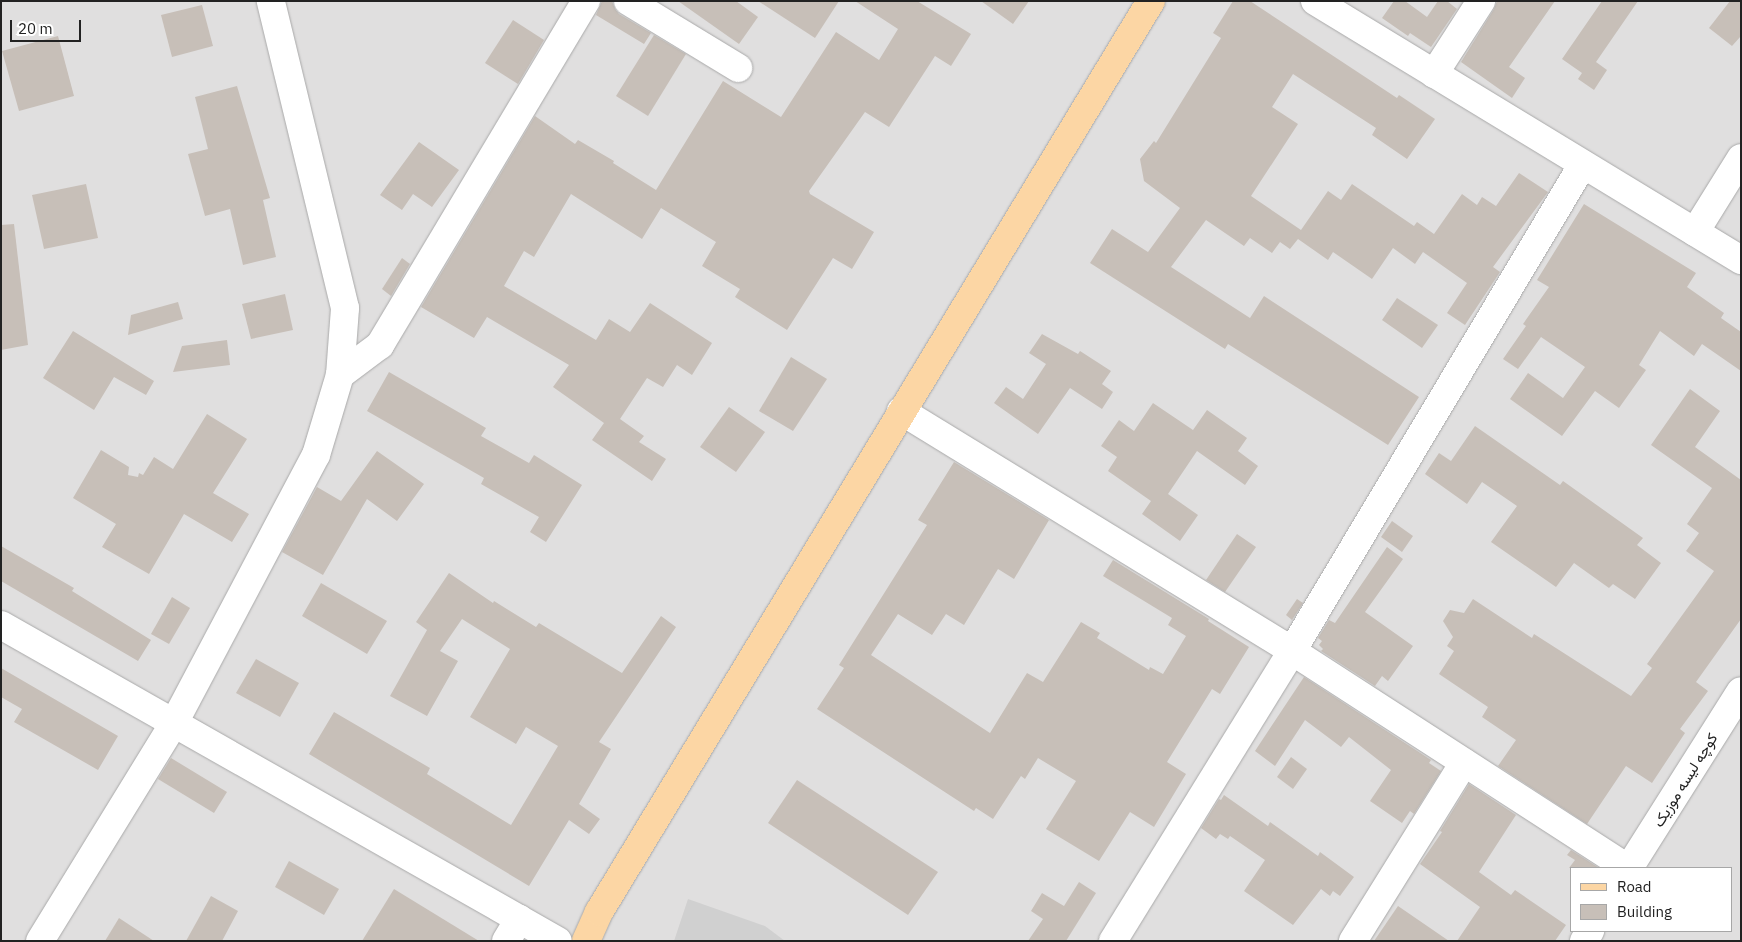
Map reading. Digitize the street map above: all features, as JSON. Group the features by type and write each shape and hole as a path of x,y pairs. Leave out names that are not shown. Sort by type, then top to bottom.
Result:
{"main road":[{"path":"586,941 599,912 1151,1"},
{"path":"575,941 599,912"}],"street":[{"path":"40,941 174,723 316,454 340,375 345,308 271,1"},
{"path":"340,375 380,345 586,1"},
{"path":"628,1 738,68"},
{"path":"1315,1 1741,260"},
{"path":"1434,74 1481,1"},
{"path":"1695,232 1741,158"},
{"path":"1112,941 1292,651 1583,164"},
{"path":"901,411 1292,651 1626,867"},
{"path":"1,624 174,723 513,930 558,941"},
{"name":"کوچه لیسه موزیک","path":"1629,867 1741,691"},
{"path":"1353,941 1464,763"}],"shaded area":[{"path":"1,1 1741,1 1741,941 1,941"},
{"path":"688,899 765,926 785,941 674,941"}],"building":[{"path":"602,1 612,1 619,14 651,33 644,44 596,15"},
{"path":"678,1 736,1 758,17 739,44"},
{"path":"758,1 839,1 815,38"},
{"path":"855,1 917,1 971,34 951,66 935,56 889,127 865,112 809,191 810,194 874,232 852,269 833,258 787,330 735,297 740,289 702,266 716,242 661,208 642,239 571,194 534,257 524,251 504,286 596,340 609,319 630,332 650,303 712,343 692,375 677,365 663,387 647,378 620,419 644,436 639,442 666,459 652,481 592,440 604,423 553,387 569,365 487,317 474,338 421,307 535,116 575,144 578,140 614,161 613,163 656,190 723,81 781,117 836,32 879,60 898,29"},
{"path":"981,1 1029,1 1013,24"},
{"path":"1233,1 1250,1 1397,98 1399,95 1435,119 1407,159 1372,135 1376,128 1293,74 1272,107 1298,124 1251,196 1301,230 1328,191 1341,200 1352,184 1414,226 1417,222 1434,234 1462,194 1477,205 1482,197 1496,206 1519,173 1548,192 1493,267 1500,272 1465,325 1447,313 1467,283 1423,252 1415,264 1393,248 1372,279 1333,252 1328,260 1298,239 1290,249 1280,242 1272,253 1250,238 1244,246 1206,220 1171,267 1250,318 1264,296 1419,397 1388,445 1228,344 1225,349 1090,263 1112,229 1148,252 1180,208 1144,181 1140,159 1154,141 1156,143 1221,38 1213,33"},
{"path":"1394,1 1405,1 1427,17 1438,1 1447,1 1457,9 1431,47 1410,33 1408,36 1382,18"},
{"path":"1497,1 1555,1 1509,67 1525,78 1512,98 1461,62"},
{"path":"1602,1 1638,1 1596,62 1607,70 1594,90 1578,79 1582,73 1562,59"},
{"path":"1730,1 1741,1 1741,36 1732,46 1709,28"},
{"path":"202,5 213,46 172,57 161,15"},
{"path":"513,20 544,40 518,84 485,63"},
{"path":"654,35 686,54 648,116 616,96"},
{"path":"58,36 74,96 19,111 2,51"},
{"path":"237,86 270,198 263,200 276,257 243,265 230,209 205,216 188,154 208,149 195,97"},
{"path":"419,142 459,170 432,207 413,194 402,210 380,195"},
{"path":"86,184 98,238 44,249 32,195"},
{"path":"1584,204 1696,273 1687,287 1724,313 1721,318 1741,332 1741,371 1702,344 1694,356 1660,331 1639,365 1646,370 1619,408 1595,391 1562,436 1510,399 1528,373 1563,398 1585,367 1541,337 1518,369 1503,359 1526,326 1523,324 1549,287 1537,280"},
{"path":"14,224 28,345 1,350 1,225"},
{"path":"402,258 410,264 391,296 382,289"},
{"path":"285,294 293,330 251,339 242,304"},
{"path":"1397,298 1438,325 1422,348 1382,320"},
{"path":"178,302 183,319 128,335 131,315"},
{"path":"73,331 154,381 146,395 114,377 94,410 43,378"},
{"path":"1042,334 1078,354 1080,351 1111,371 1102,384 1113,392 1102,409 1070,388 1038,434 994,403 1006,387 1023,399 1046,364 1029,353"},
{"path":"227,340 230,365 173,372 182,346"},
{"path":"791,357 827,379 793,431 759,411"},
{"path":"389,372 486,428 481,436 529,463 534,455 582,485 546,542 530,532 539,517 481,484 484,478 367,411"},
{"path":"1690,389 1720,411 1695,447 1741,480 1741,619 1696,682 1708,691 1680,729 1685,733 1652,783 1626,766 1587,824 1498,766 1516,740 1482,717 1488,707 1439,674 1454,651 1447,646 1453,637 1443,621 1450,610 1464,613 1473,599 1532,638 1534,634 1631,696 1652,668 1647,664 1714,571 1686,551 1699,533 1687,524 1712,488 1651,445"},
{"path":"1153,403 1193,430 1207,410 1247,438 1238,451 1258,466 1245,485 1197,451 1168,494 1198,515 1180,541 1142,514 1151,501 1108,471 1117,457 1101,446 1119,420 1134,431"},
{"path":"729,407 765,432 736,472 700,447"},
{"path":"207,414 247,439 213,493 249,514 232,542 184,514 149,574 102,547 116,524 73,498 101,450 129,467 128,475 138,477 139,473 143,475 154,457 173,469"},
{"path":"1475,426 1560,485 1563,481 1643,538 1637,545 1661,563 1635,599 1613,584 1609,588 1574,563 1556,587 1491,542 1517,506 1482,482 1467,504 1425,474 1439,453 1451,461"},
{"path":"377,451 424,484 397,521 367,499 323,575 282,552 317,487 341,501"},
{"path":"954,462 1049,520 1014,579 998,569 964,625 946,614 932,635 898,614 871,655 990,733 1027,673 1043,682 1081,622 1100,633 1097,638 1149,670 1150,667 1163,674 1186,636 1168,625 1172,618 1103,576 1113,560 1209,619 1208,621 1249,647 1220,694 1212,689 1167,762 1186,774 1154,827 1130,812 1099,861 1046,829 1076,781 1038,758 1025,779 1021,776 993,819 976,808 974,811 817,709 844,668 839,665 927,525 918,520"},
{"path":"1392,521 1413,536 1402,552 1381,537"},
{"path":"1237,534 1256,547 1225,592 1206,580"},
{"path":"1,546 74,588 72,591 151,640 138,661 1,581"},
{"path":"1387,547 1403,559 1365,612 1413,646 1388,681 1382,676 1375,686 1321,651 1323,649 1319,645 1322,641 1318,638 1329,620 1335,623"},
{"path":"449,573 493,603 494,601 536,627 539,623 622,673 661,616 676,627 599,742 611,749 579,804 600,819 589,834 569,820 529,886 309,754 334,712 430,768 427,774 511,825 558,746 526,727 516,744 470,717 510,649 462,619 440,651 458,661 427,716 390,696 427,630 416,622"},
{"path":"321,583 387,621 367,654 302,616"},
{"path":"172,597 190,608 169,644 151,634"},
{"path":"1297,599 1303,603 1292,620 1286,615"},
{"path":"256,659 299,683 280,717 236,693"},
{"path":"1,668 118,736 98,770 14,722 22,709 1,697"},
{"path":"1304,677 1431,760 1429,763 1441,771 1414,814 1410,811 1402,823 1370,801 1391,770 1349,737 1341,747 1305,720 1275,766 1255,751"},
{"path":"1291,757 1307,769 1293,789 1277,777"},
{"path":"171,758 227,792 214,813 158,779"},
{"path":"797,780 938,872 908,915 768,823"},
{"path":"1469,784 1516,815 1479,872 1511,895 1515,890 1566,925 1555,941 1457,941 1480,907 1420,864 1442,832 1440,831"},
{"path":"1224,795 1268,826 1270,822 1318,856 1320,852 1354,877 1340,896 1333,891 1330,896 1321,889 1293,925 1244,891 1265,860 1230,836 1228,839 1220,834 1216,839 1201,828 1219,799 1221,800"},
{"path":"1571,850 1597,867 1569,868 1575,860 1567,855"},
{"path":"289,861 339,889 324,915 275,887"},
{"path":"1079,882 1096,893 1066,941 1028,941 1043,919 1031,911 1042,893 1064,906"},
{"path":"394,889 479,941 362,941"},
{"path":"211,896 238,911 222,941 186,941"},
{"path":"1398,906 1449,941 1374,941"},
{"path":"119,918 154,941 105,941"}]}
